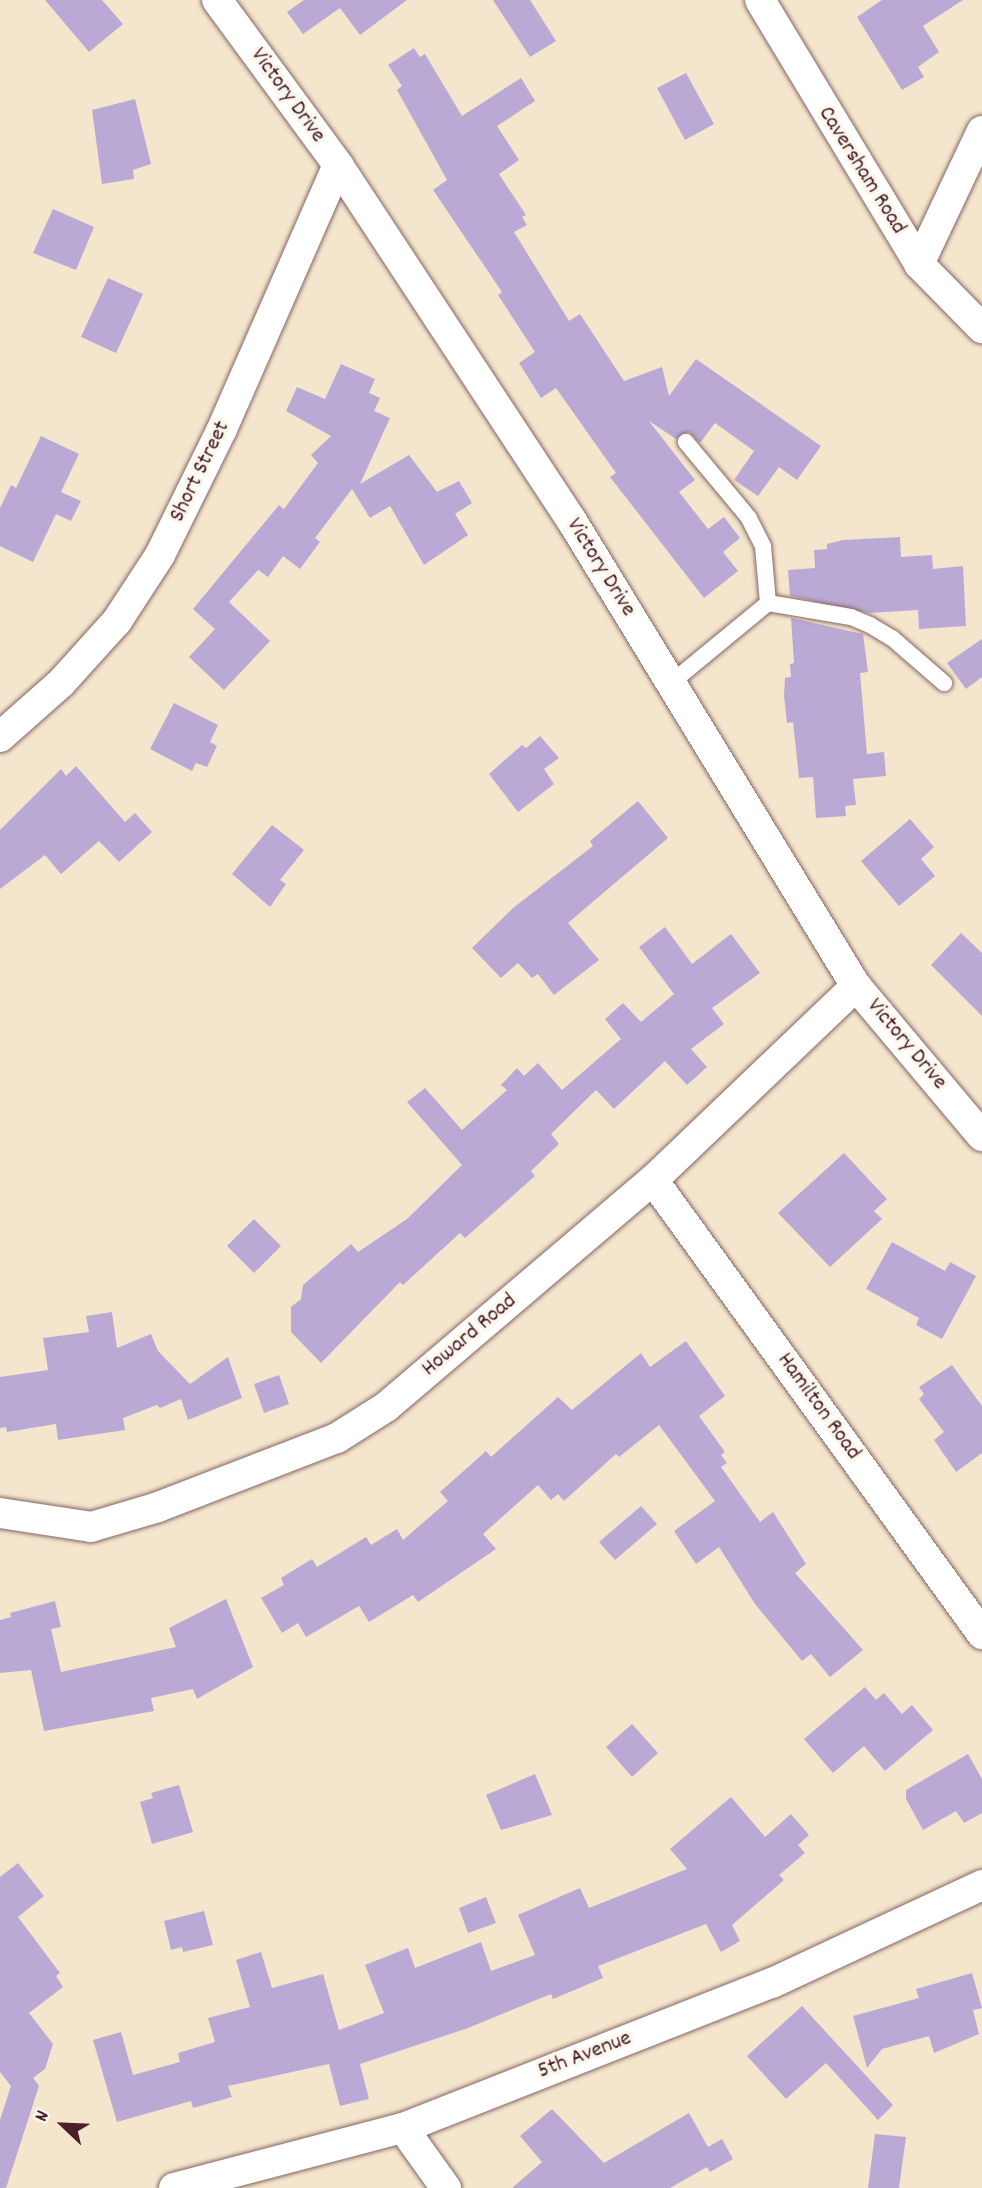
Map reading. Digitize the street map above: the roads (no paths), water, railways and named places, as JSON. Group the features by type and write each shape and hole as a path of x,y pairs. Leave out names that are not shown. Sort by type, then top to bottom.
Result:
{"street":[{"name":"Victory Drive","path":"217,0 338,165 572,521 856,986 982,1136"},
{"name":"Caversham Road","path":"760,0 919,264 982,328"},
{"path":"919,264 982,131"},
{"name":"Short Street","path":"0,737 61,683 117,621 160,555 222,429 338,165"},
{"name":"Howard Road","path":"0,1513 91,1527 158,1507 337,1438 386,1407 653,1180 856,986"},
{"name":"Hamilton Road","path":"653,1180 982,1634"},
{"name":"5th Avenue","path":"174,2188 403,2128 772,1983 982,1885"},
{"path":"403,2128 446,2188"}],"lane":[{"path":"686,442 749,519 763,546 768,603"},
{"path":"671,683 768,603 851,618 870,625 892,638 944,683"}]}
